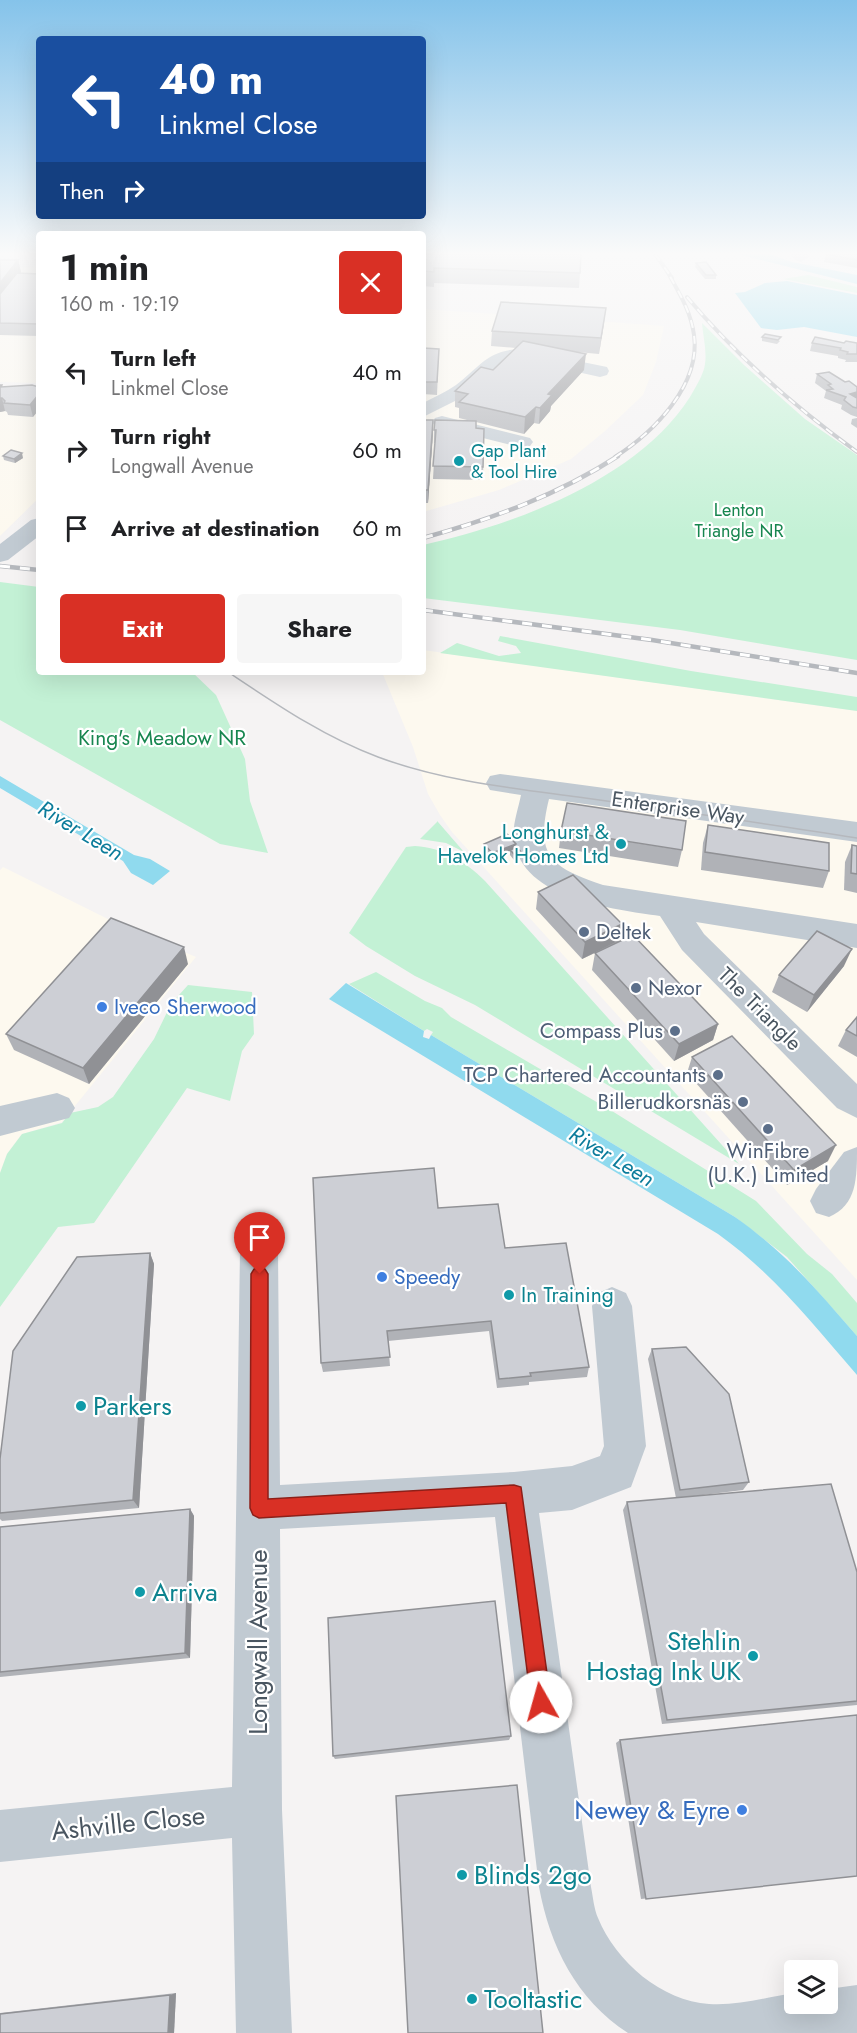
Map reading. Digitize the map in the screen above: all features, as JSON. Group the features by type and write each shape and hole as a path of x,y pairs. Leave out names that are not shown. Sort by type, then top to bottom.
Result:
{"street":[{"path":"426,409 462,390 504,355 519,354 600,371"},
{"path":"426,419 523,442"},
{"path":"0,555 31,531"},
{"name":"Enterprise Way","path":"500,783 857,832"},
{"path":"537,788 529,844 536,859 553,876 573,886 604,896 857,936"},
{"name":"The Triangle","path":"670,907 693,942 849,1098 857,1103"},
{"path":"0,1121 57,1108"},
{"path":"829,1201 857,1163"},
{"name":"Longwall Avenue","path":"260,1251 257,1810 264,2033"},
{"path":"259,1508 514,1494 572,1488 616,1472 625,1446 612,1306"},
{"path":"514,1494 565,1887 575,1930 589,1954 608,1980 640,2010 672,2027 708,2032 857,2013"},
{"name":"Ashville Close","path":"0,1836 257,1810"}],"shaded area":[{"path":"0,349 36,349 36,383 0,382"},
{"path":"426,349 659,349 643,395 605,431 571,459 499,490 426,511"},
{"path":"0,393 36,393 36,501 0,536"},
{"path":"426,650 857,711 857,1280 452,832 428,794 413,747 383,675 426,675"},
{"path":"3,867 112,921 196,957 62,1122 22,1134 7,1154 0,1173 0,870"}],"green space":[{"name":"Lenton Triangle NR","path":"705,349 728,349 805,419 857,455 857,660 680,630 426,598 426,544 496,525 534,511 607,475 639,452 667,426 690,397 699,381"},
{"name":"King's Meadow NR","path":"0,582 36,587 36,675 195,675 216,695 245,759 250,801 268,853 220,844 0,720"},
{"path":"500,636 691,671 857,697 857,711 440,653 457,643 499,656 521,653 516,646 498,641"},
{"path":"438,821 464,852 446,843 420,839"},
{"path":"406,847 426,847 453,857 470,867 485,881 739,1164 475,1005 415,976 349,933"},
{"path":"376,972 425,1001 442,1008 451,1017 612,1111 756,1201 807,1254 832,1274 857,1303 857,1336 787,1257 735,1217 431,1035 433,1032 427,1029 424,1031 349,984"},
{"path":"188,985 252,992 254,1034 242,1051 230,1101 187,1088 94,1223 58,1227 0,1307 0,1173 7,1154 22,1134 62,1123 70,1113 98,1107 113,1097 154,1039 171,1004"}],"water":[{"name":"River Leen","path":"0,776 134,855 150,859 170,871 153,885 131,873 123,861 0,788"},
{"name":"River Leen","path":"346,983 424,1031 423,1037 429,1039 431,1035 735,1217 770,1244 800,1272 857,1336 857,1375 792,1300 757,1266 718,1234 329,999"}],"building":[{"path":"426,349 439,349 437,382 426,382"},
{"path":"515,349 561,349 586,354 548,394 552,395 540,408 536,407 525,417 459,402 468,394 455,391 481,367 493,370"},
{"path":"857,349 857,354 847,354 848,352 840,350"},
{"path":"829,372 857,387 857,392 850,394 857,398 857,408 844,400 846,397 826,390 833,389 828,385 831,384 817,374"},
{"path":"0,385 1,387 36,386 36,398 30,405 4,403 5,401 0,398"},
{"path":"426,420 433,420 428,490 426,490"},
{"name":"Gap Plant & Tool Hire","path":"435,420 476,421 476,428 484,429 483,467 433,466"},
{"path":"11,450 22,453 14,459 3,456"},
{"path":"567,803 686,821 682,850 561,831"},
{"path":"708,825 829,843 829,871 705,852"},
{"path":"507,834 516,844 492,853 484,844"},
{"path":"852,845 857,846 857,874 851,873"},
{"path":"517,847 521,852 515,855 510,850"},
{"path":"573,875 622,924 585,942 538,892"},
{"name":"Iveco Sherwood","path":"111,918 184,947 83,1068 6,1034"},
{"path":"817,931 852,949 814,995 779,975"},
{"path":"633,935 718,1024 679,1044 595,953"},
{"path":"857,1017 857,1036 846,1030"},
{"path":"732,1036 836,1145 794,1170 692,1057"},
{"path":"434,1168 438,1208 498,1204 505,1248 566,1243 589,1367 530,1373 531,1376 499,1379 491,1321 387,1331 390,1357 321,1363 313,1178"},
{"path":"150,1253 133,1500 0,1513 0,1459 13,1351 77,1257"},
{"name":"In Training","path":"686,1347 729,1394 749,1482 680,1490 652,1349"},
{"name":"Stehlin Hostag Ink UK","path":"831,1484 857,1572 857,1701 667,1720 627,1502"},
{"path":"190,1509 185,1653 0,1672 0,1527"},
{"path":"495,1601 511,1736 333,1756 328,1618"},
{"name":"Newey & Eyre","path":"857,1715 857,1876 646,1899 620,1740"},
{"name":"Blinds 2go","path":"517,1785 543,2033 408,2033 396,1796"},
{"path":"170,1995 168,2033 0,2033 0,2014"}],"tram line":[{"path":"232,675 301,719 339,740 378,757 427,772 502,787 857,838"}],"railway":[{"path":"615,457 645,434 672,405 690,372 694,349"},
{"path":"735,349 767,380 857,452"},
{"path":"426,537 524,505 572,483 618,456"},
{"path":"0,566 36,570"},
{"path":"426,610 652,640 857,673"}],"place":[{"name":"Gap Plant & Tool Hire","path":"459,461"},
{"name":"Longhurst & Havelok Homes Ltd","path":"621,844"},
{"name":"Deltek","path":"584,932"},
{"name":"Nexor","path":"636,988"},
{"name":"Iveco Sherwood","path":"102,1007"},
{"name":"Compass Plus","path":"675,1031"},
{"name":"TCP Chartered Accountants","path":"718,1075"},
{"name":"Billerudkorsnäs","path":"743,1102"},
{"name":"WinFibre (U.K.) Limited","path":"768,1129"},
{"name":"Speedy","path":"382,1277"},
{"name":"In Training","path":"509,1295"},
{"name":"Parkers","path":"81,1406"},
{"name":"Arriva","path":"140,1592"},
{"name":"Stehlin Hostag Ink UK","path":"753,1656"},
{"name":"Newey & Eyre","path":"742,1810"},
{"name":"Blinds 2go","path":"462,1875"},
{"name":"Tooltastic","path":"472,1999"}],"route":[{"path":"260,1274 259,1508 514,1494 541,1702"}]}
